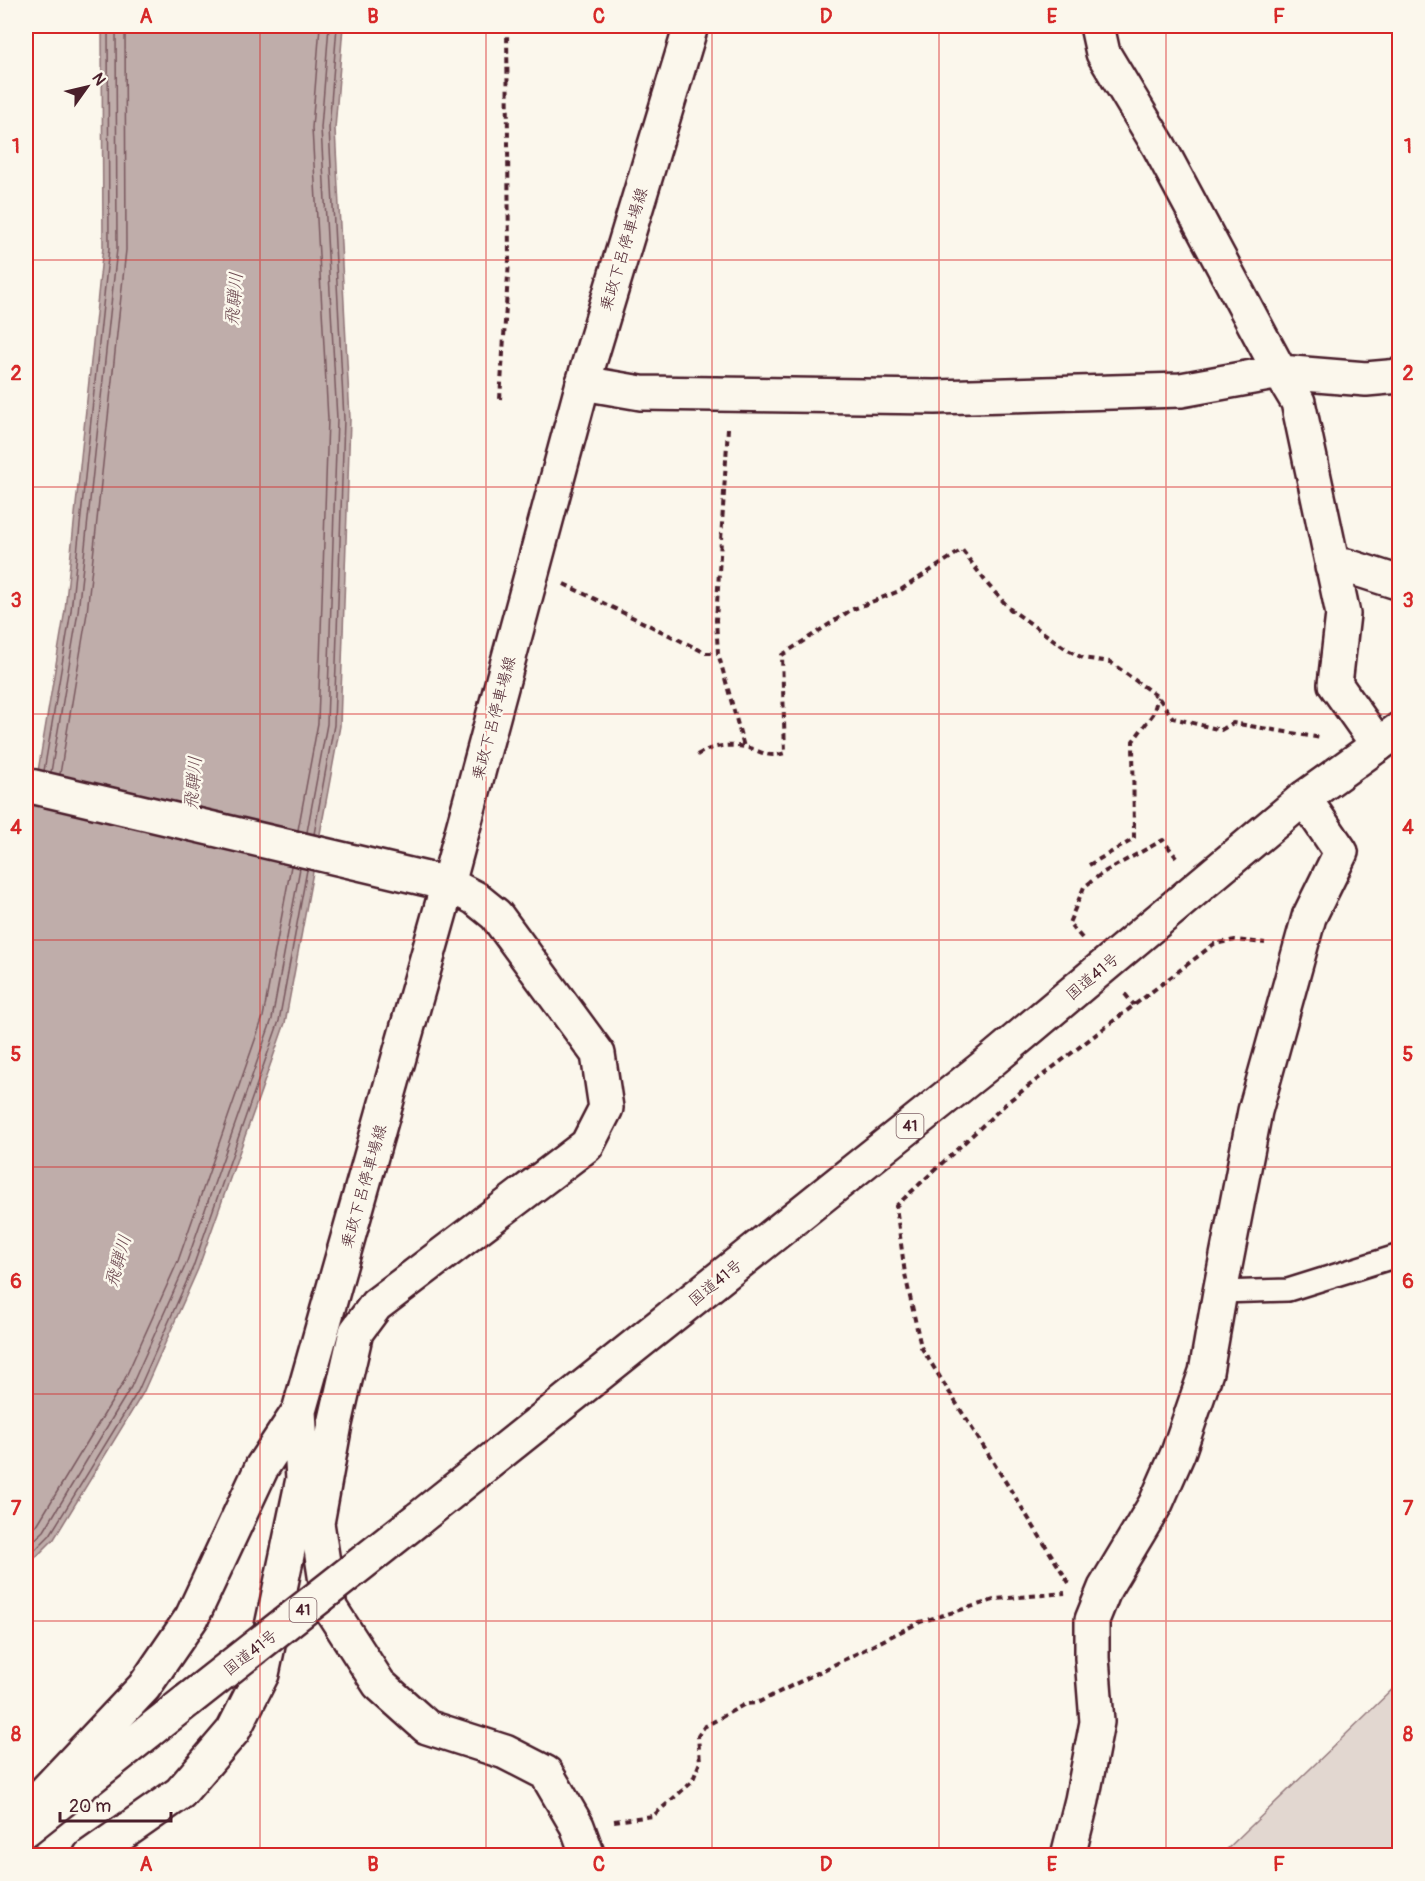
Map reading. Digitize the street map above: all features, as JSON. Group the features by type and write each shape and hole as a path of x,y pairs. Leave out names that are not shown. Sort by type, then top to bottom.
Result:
{"main road":[{"name":"乗政下呂停車場線","path":"299,1411 448,884 583,383 691,26"},
{"path":"1097,26 1103,54 1159,146 1298,402 1343,614 1335,684 1389,737"},
{"path":"583,383 641,393 935,397 1181,390 1280,372 1366,379 1400,376"},
{"path":"1332,567 1347,566 1400,583"},
{"name":"国道41号","path":"26,1829 986,1066 1304,798 1389,737"},
{"path":"26,785 448,884 475,898 496,915 598,1054 606,1108 587,1145 376,1305 356,1332 316,1523 330,1608 379,1684 427,1727 505,1752 546,1773 582,1841"},
{"path":"1068,1856 1098,1722 1092,1658 1092,1620 1105,1587 1156,1503 1178,1453 1206,1372 1255,1111 1309,917 1341,852 1304,798"},
{"path":"26,1812 144,1687 156,1670 192,1617 262,1467 299,1411"},
{"path":"90,1856 180,1792 233,1731 262,1674 303,1479 299,1411"}],"lane":[{"path":"1220,1292 1288,1290 1400,1255"}],"path":[{"path":"500,399 509,260 507,26"},
{"path":"730,394 716,620 718,653 744,747"},
{"path":"697,755 712,746 744,747 773,757 785,753 782,656 851,610 899,591 962,550 1010,609 1083,658 1110,662 1158,697 1173,718 1221,730 1233,723 1321,738"},
{"path":"531,576 571,586 706,653 718,653"},
{"path":"1089,865 1134,839 1132,741 1154,714 1158,697"},
{"path":"1086,943 1070,923 1084,887 1104,872 1163,840 1176,857"},
{"path":"582,1841 653,1816 692,1782 700,1762 698,1736 704,1727 745,1704 757,1702 920,1622 997,1599 1074,1593 921,1347 905,1274 896,1206 1009,1101 1214,944 1235,940 1301,946"},
{"path":"1120,987 1134,1005"}],"shaded area":[{"path":"1399,1683 1399,1855 1221,1855"}],"water":[{"name":"飛騨川","path":"102,26 343,26 335,129 350,419 340,726 285,1023 198,1269 143,1393 54,1539 26,1567 26,843 65,610 103,247"}]}
